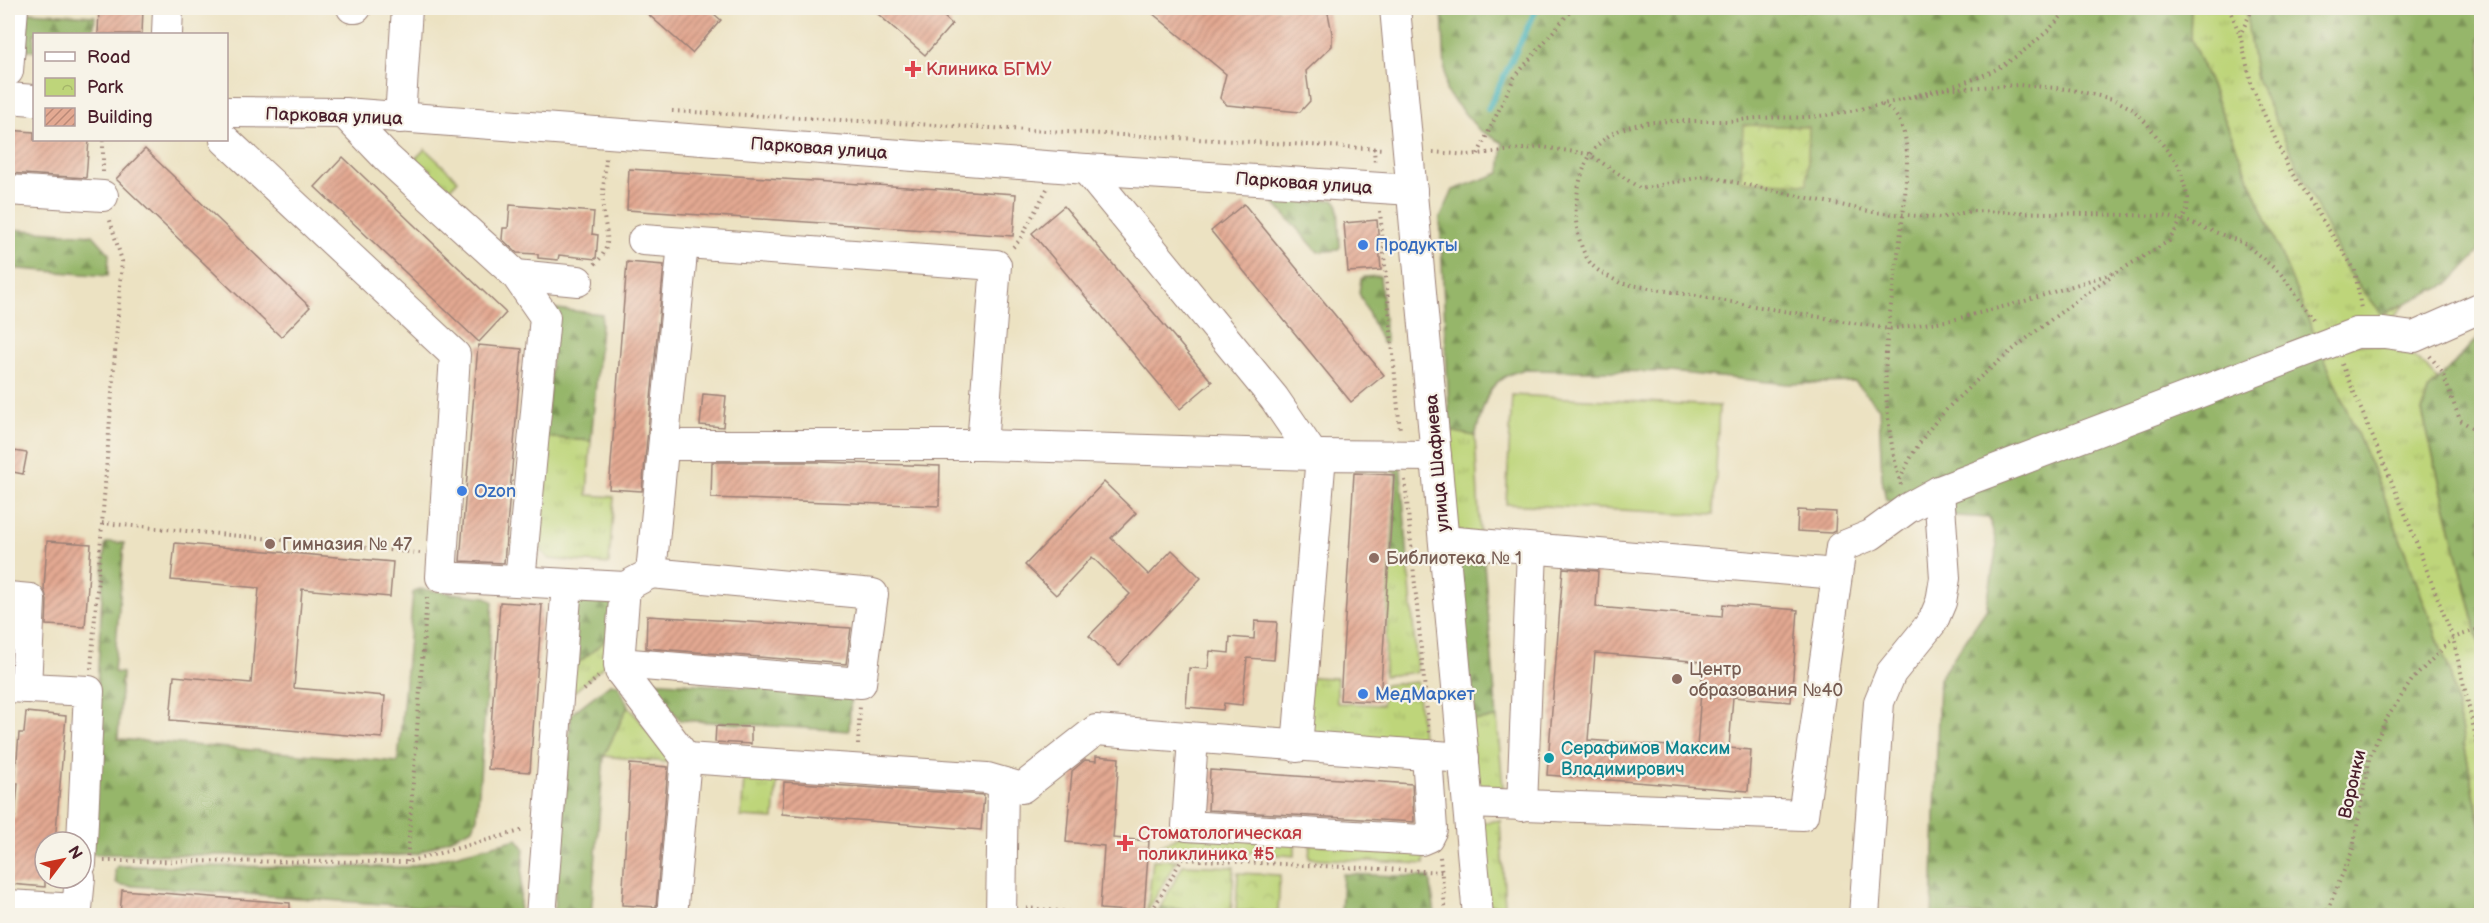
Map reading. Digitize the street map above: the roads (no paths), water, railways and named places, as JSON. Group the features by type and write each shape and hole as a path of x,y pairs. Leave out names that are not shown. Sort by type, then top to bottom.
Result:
{"street":[{"path":"8,71 13,8"},
{"path":"167,33 168,8"},
{"path":"400,118 407,8"},
{"name":"улица Шафиева","path":"1395,8 1478,915"},
{"path":"8,98 33,100"},
{"name":"Парковая улица","path":"228,112 344,113 1412,190"},
{"path":"344,113 387,158 516,275 545,317 520,580"},
{"path":"226,141 455,355 441,577 625,587 651,573 873,594 861,683 619,661"},
{"path":"1073,167 1274,398 1317,455 1296,747"},
{"path":"8,190 103,196"},
{"path":"643,240 996,265 982,445"},
{"path":"651,573 683,243"},
{"path":"516,275 578,281"},
{"path":"1468,803 1803,814 1841,547 1871,535 1904,495 1939,491 2344,338 2384,333 2414,337 2481,307"},
{"path":"664,445 982,445 1317,455 1436,456"},
{"path":"1864,915 1879,702 1891,673 1932,621 1941,602 1945,578 1939,491"},
{"path":"1444,541 1837,574"},
{"path":"1522,806 1532,550"},
{"path":"541,915 567,584"},
{"path":"625,587 620,671 686,758 672,915"},
{"path":"8,597 30,598 17,688 89,691 82,830"},
{"path":"686,758 987,778 1022,788 1096,730 1464,758"},
{"path":"1192,738 1187,826 1421,840 1428,837 1432,829 1429,755"},
{"path":"1001,910 1003,783"},
{"path":"8,905 76,909 78,890"}],"waterway":[{"path":"1488,109 1537,8"}],"place":[{"name":"Клиника БГМУ","path":"913,69"},
{"name":"Продукты","path":"1363,245"},
{"name":"Ozon","path":"462,491"},
{"name":"Гимназия № 47","path":"270,544"},
{"name":"Библиотека № 1","path":"1374,558"},
{"name":"Центр образования №40","path":"1677,679"},
{"name":"МедМаркет","path":"1363,694"},
{"name":"Серафимов Максим Владимирович","path":"1549,758"},
{"name":"Стоматологическая поликлиника #5","path":"1125,843"}]}
